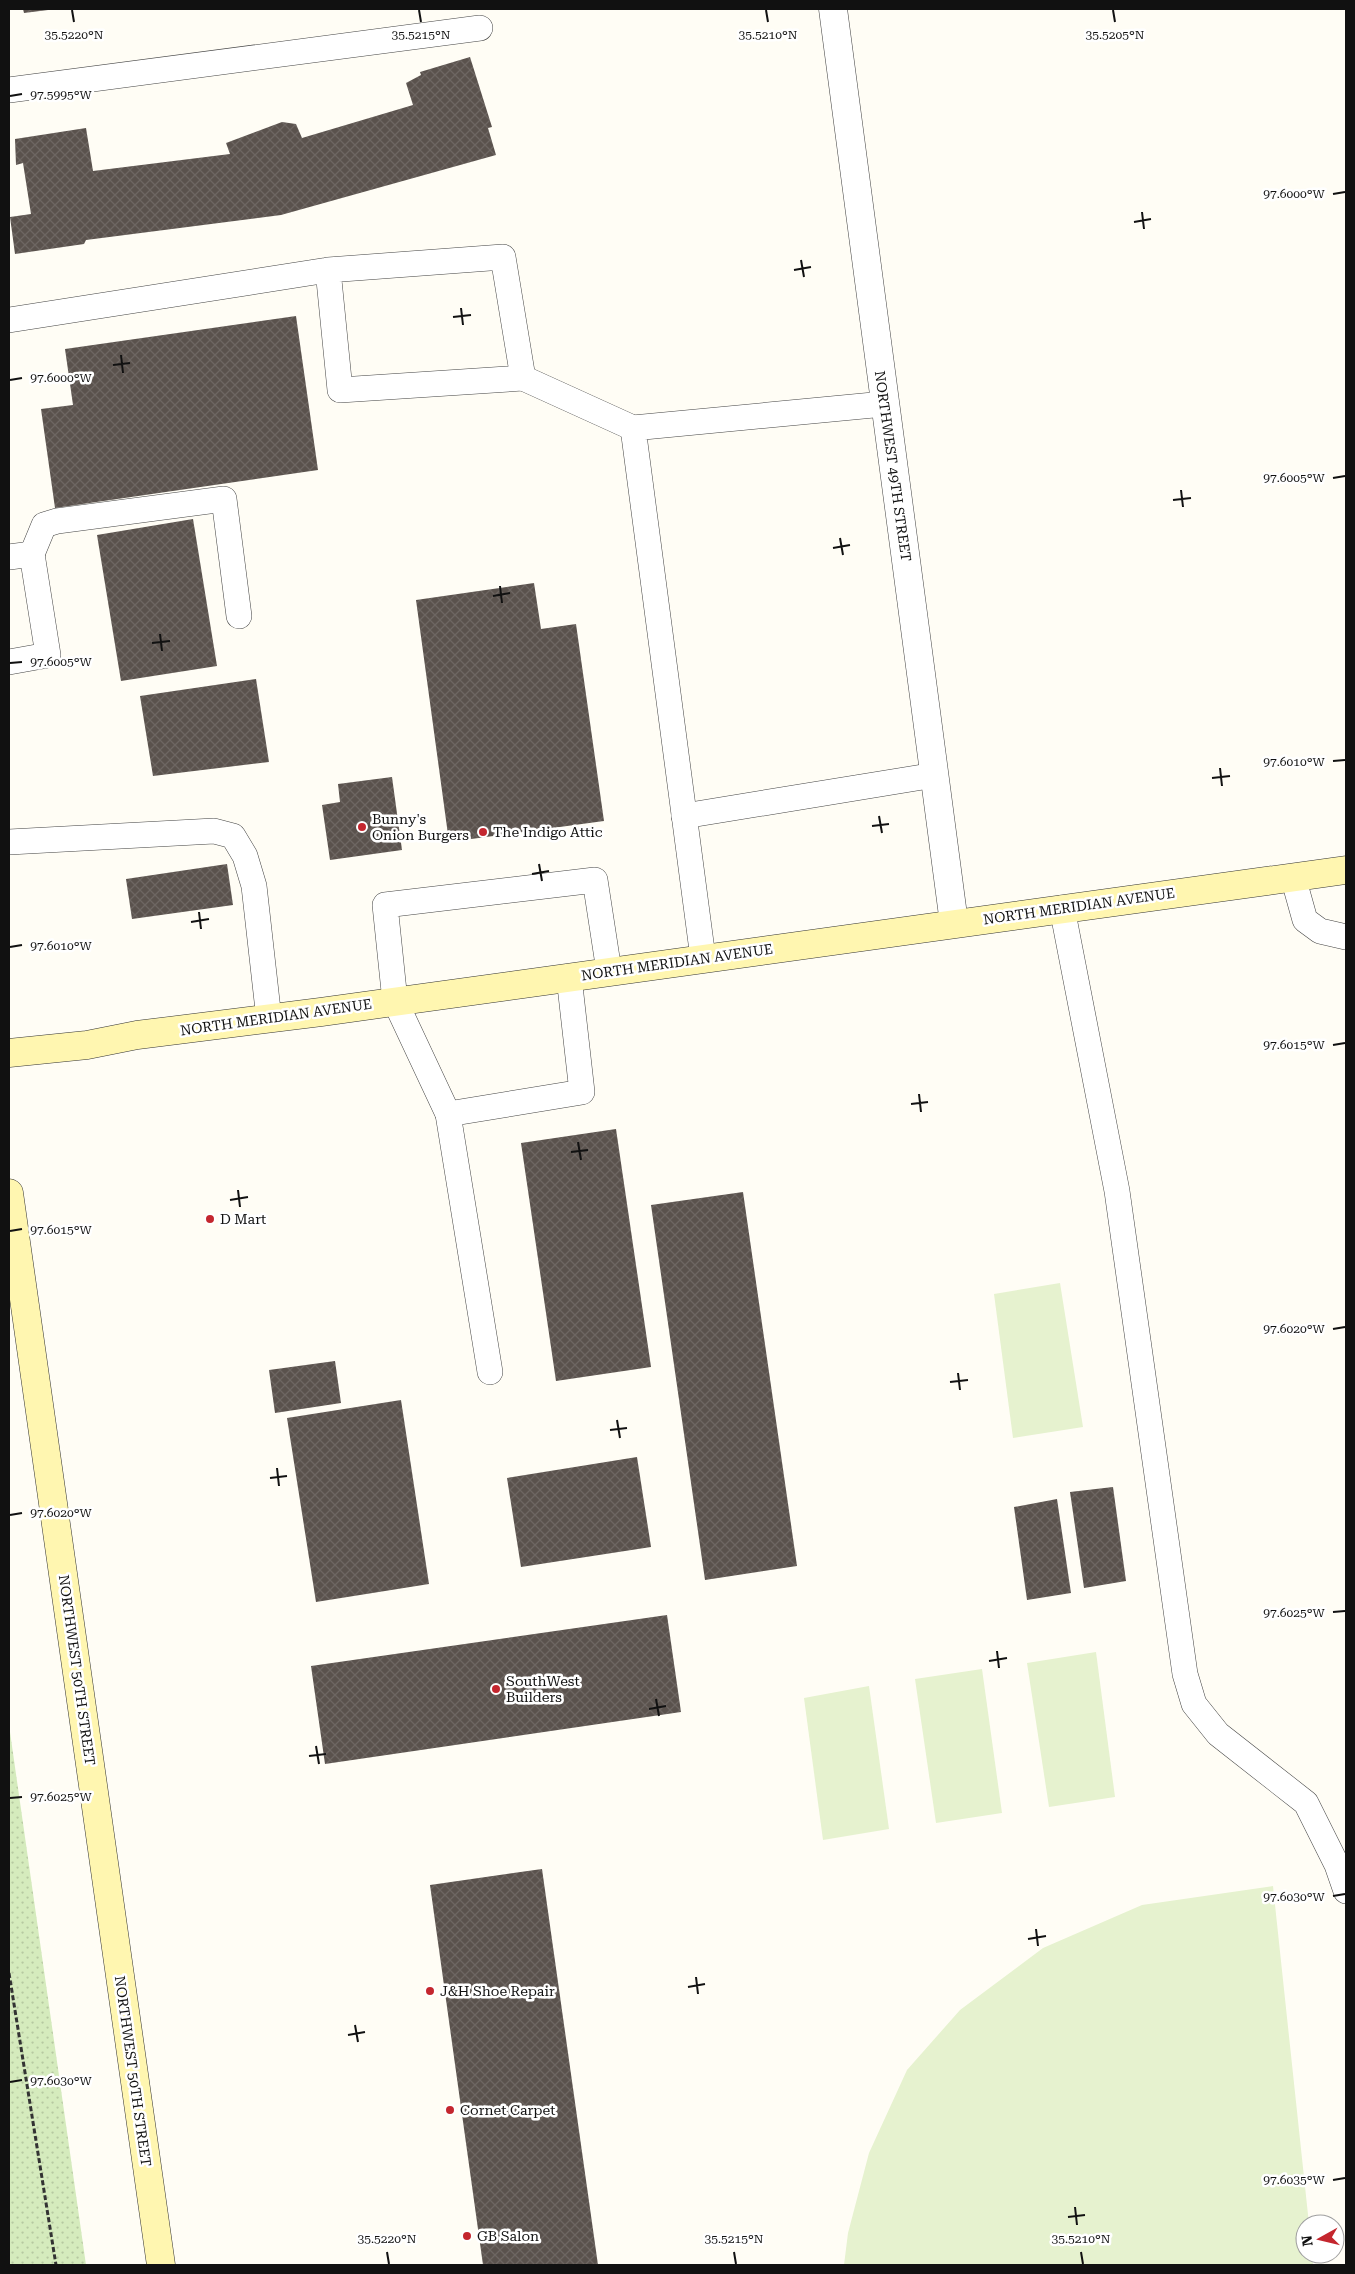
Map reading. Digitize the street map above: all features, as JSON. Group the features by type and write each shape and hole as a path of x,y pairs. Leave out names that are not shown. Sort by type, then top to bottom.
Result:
{"main road":[{"name":"NORTH MERIDIAN AVENUE","path":"9,1054 87,1045 137,1035 1346,870"},
{"name":"NORTHWEST 50TH STREET","path":"9,1193 161,2265"}],"street":[{"name":"NORTHWEST 49TH STREET","path":"833,9 954,923"}],"lane":[{"path":"9,90 480,28"},
{"path":"9,320 328,270 503,256 523,378"},
{"path":"328,270 340,390 523,378 633,428 884,404"},
{"path":"633,428 703,958"},
{"path":"9,662 48,655 20,555 44,525 57,521 224,499 239,616"},
{"path":"684,816 935,775"},
{"path":"9,842 214,831 233,836 245,856 254,886 269,1018"},
{"path":"1293,877 1305,920 1320,931 1346,937"},
{"path":"490,1372 448,1114 395,1001 385,905 595,880 609,971"},
{"path":"1062,908 1117,1190 1185,1674 1194,1704 1218,1734 1306,1803 1337,1866 1346,1891"},
{"path":"448,1114 582,1092 569,977"}],"path":[{"path":"9,1973 56,2265"}],"green space":[{"path":"1060,1283 1083,1427 1013,1438 994,1294"},
{"path":"1096,1652 1115,1797 1049,1807 1027,1663"},
{"path":"982,1669 1002,1813 936,1823 915,1679"},
{"path":"869,1686 889,1829 823,1840 804,1698"},
{"path":"9,1725 86,2265 9,2265"},
{"path":"1273,1886 1308,2214 1295,2214 1295,2264 1313,2265 844,2265 848,2233 869,2153 907,2070 960,2010 1043,1948 1142,1905"}],"building":[{"path":"23,9 48,9 48,10 24,13"},
{"path":"470,57 492,127 488,128 496,155 281,215 86,240 84,244 15,254 10,217 31,214 23,163 16,165 15,139 86,128 93,171 230,154 226,143 282,122 296,124 302,138 413,105 406,83 421,75 420,72"},
{"path":"296,316 318,470 55,508 41,409 73,405 65,349"},
{"path":"193,519 217,666 121,681 97,535"},
{"path":"534,583 541,629 576,624 604,821 449,842 416,600"},
{"path":"256,679 269,762 153,776 140,696"},
{"name":"Bunny's Onion Burgers","path":"392,777 402,850 330,860 322,805 340,802 338,784"},
{"path":"227,864 233,905 132,919 126,879"},
{"path":"616,1129 651,1367 556,1381 521,1143"},
{"path":"743,1192 797,1566 705,1580 651,1205"},
{"path":"335,1361 341,1403 275,1413 269,1370"},
{"path":"401,1400 429,1584 316,1602 287,1418"},
{"path":"637,1457 651,1547 521,1567 507,1478"},
{"path":"1113,1487 1126,1581 1084,1588 1070,1492"},
{"path":"1057,1499 1071,1593 1027,1600 1014,1507"},
{"name":"SouthWest Builders","path":"667,1615 681,1712 325,1764 311,1666"},
{"path":"542,1869 598,2265 483,2265 430,1885"}],"place":[{"name":"Bunny's Onion Burgers","path":"362,827"},
{"name":"The Indigo Attic","path":"483,832"},
{"name":"D Mart","path":"210,1219"},
{"name":"SouthWest Builders","path":"496,1689"},
{"name":"J&H Shoe Repair","path":"430,1991"},
{"name":"Cornet Carpet","path":"450,2110"},
{"name":"GB Salon","path":"467,2236"}]}
